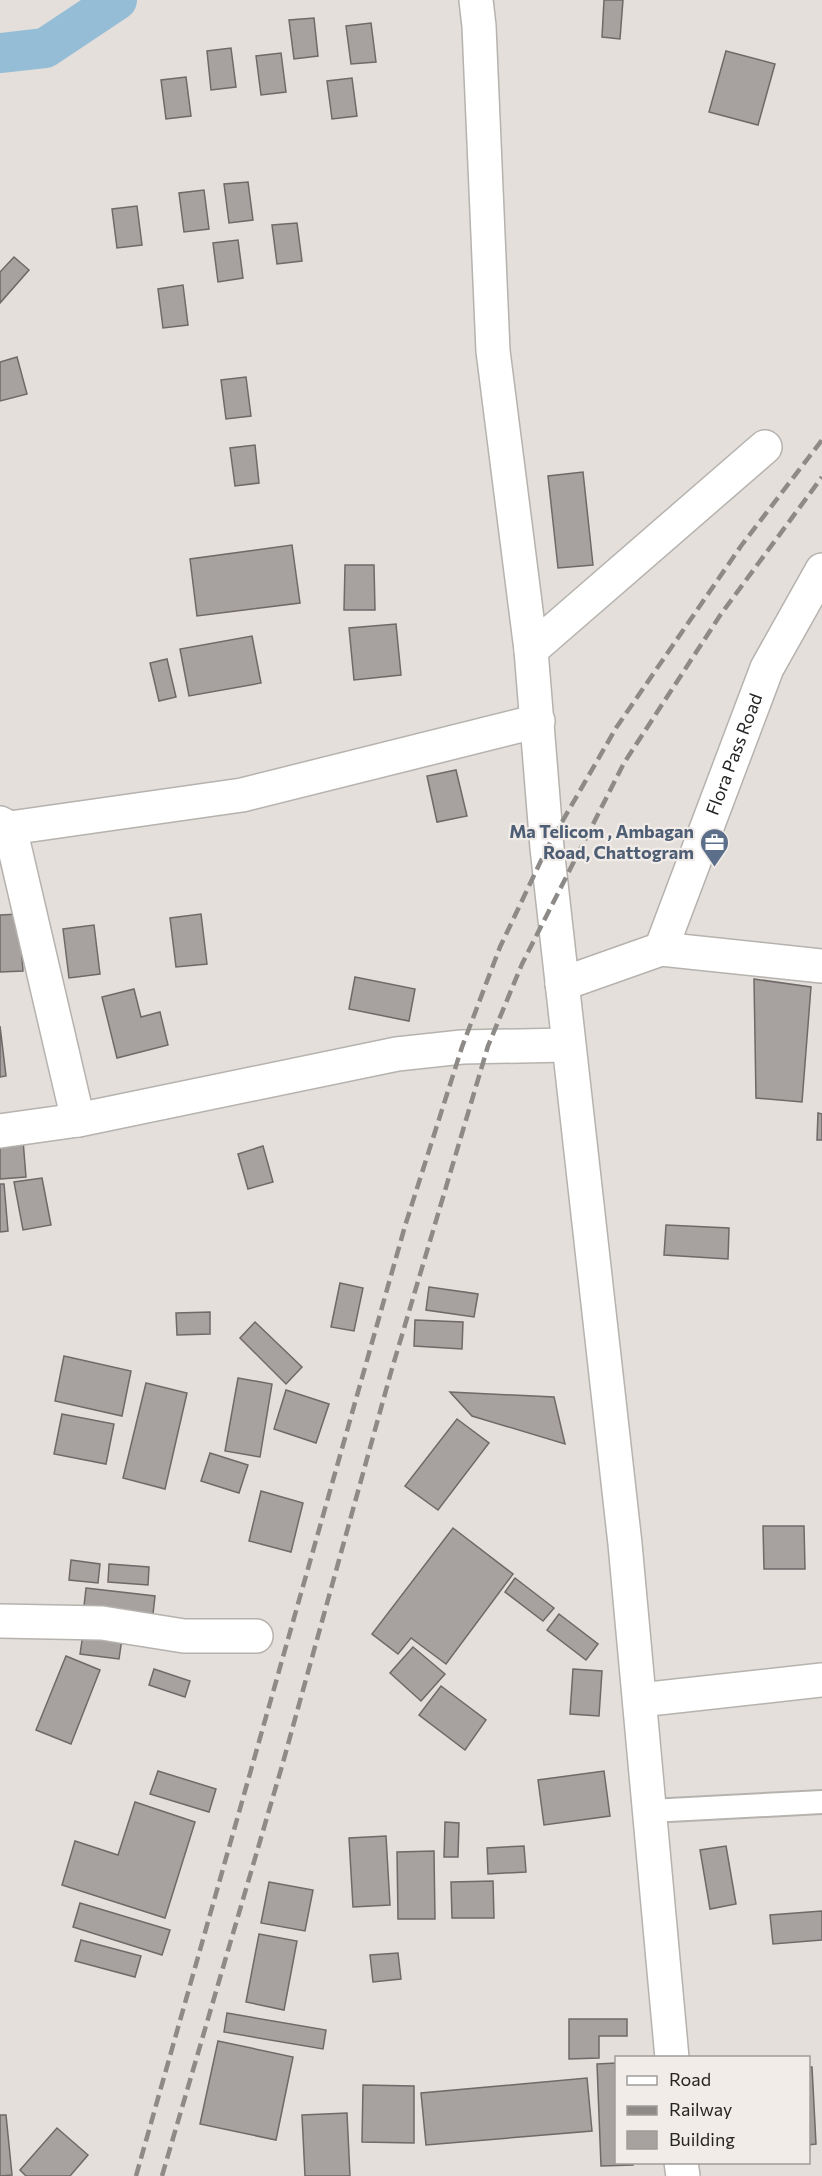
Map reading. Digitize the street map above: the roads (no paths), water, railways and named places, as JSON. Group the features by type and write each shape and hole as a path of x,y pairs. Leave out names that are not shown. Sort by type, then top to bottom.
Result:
{"street":[{"path":"476,0 493,351 531,650 547,848 625,1544 672,2056"},
{"path":"531,650 765,447"},
{"name":"Flora Pass Road","path":"661,949 767,668 822,570"},
{"path":"78,1120 3,828 242,795 538,721"},
{"path":"562,984 661,949 822,966"},
{"path":"0,1131 78,1120 397,1054 462,1047 568,1045"},
{"path":"0,1621 102,1623 184,1636 256,1636"},
{"path":"640,1700 822,1680"}],"lane":[{"path":"650,1811 822,1802"}],"waterway":[{"path":"0,53 45,48 117,0"}],"railway":[{"path":"136,2176 405,1226 462,1047 500,947 547,848 616,728 741,546 822,440"},
{"path":"162,2176 282,1766 391,1372 488,1046 522,964 624,763 721,614 822,477"}],"place":[{"name":"Ma Telicom , Ambagan Road, Chattogram","path":"715,868"}]}
